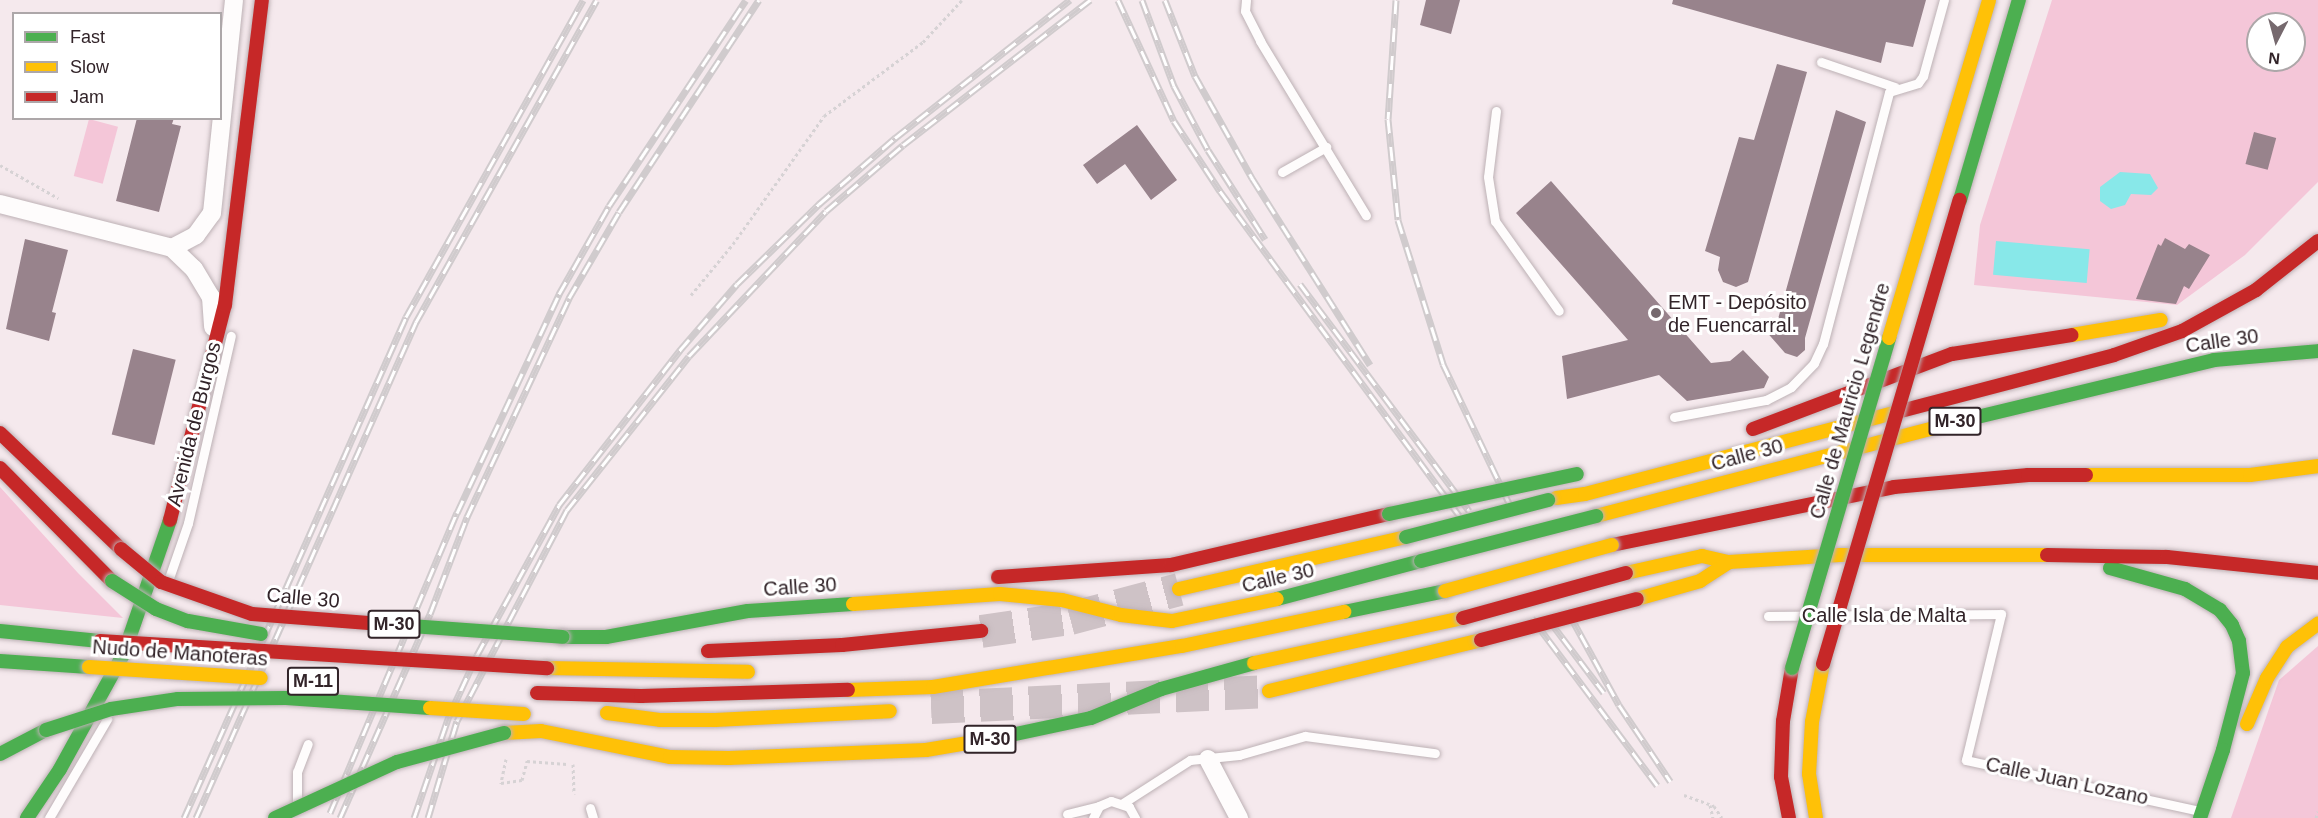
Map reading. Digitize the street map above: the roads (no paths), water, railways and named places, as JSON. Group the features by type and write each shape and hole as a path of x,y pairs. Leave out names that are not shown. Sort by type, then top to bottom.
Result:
{"main road":[{"name":"Avenida de Burgos","path":"27,818 60,770 124,653 170,522 214,338 225,305 262,0"},
{"name":"Calle de Mauricio Legendre","path":"1789,818 1781,777 1783,721 1792,668 1989,0"},
{"path":"1816,818 1809,774 1812,722 1823,664 2019,0"},
{"path":"1736,434 1827,403 1892,374 1952,354 2022,340 2140,327 2180,314 2288,255 2318,232"},
{"path":"980,578 1171,566 1389,514 1583,482 2070,367 2182,331 2256,290 2318,241"},
{"name":"Calle 30","path":"0,433 121,549 161,582 226,608 275,617 557,653 606,637 715,614 1000,594 1062,600 1121,615 1172,621 1309,592 1421,561 1498,544 1596,516 2118,380 2214,360 2318,351"},
{"path":"1179,589 1406,537 1556,498 1583,482 1781,430 1817,415 1827,403"},
{"path":"0,754 46,730 111,709 178,699 240,697 426,705 529,701 556,693 641,696 933,687 1182,646 1445,591 1616,551 1734,518 1894,487 2028,475 2250,475 2318,466"},
{"path":"0,468 81,551 156,609 188,621 220,629 272,635"},
{"path":"1496,593 1553,577 1616,551"},
{"name":"M-30","path":"275,818 397,762 504,733 541,731 670,757 729,758 926,750 1049,728 1091,718 1161,689 1223,670 1463,618 1626,573 1702,556 1730,562 1852,555 2167,557 2318,573"},
{"path":"2077,558 2185,589 2220,610 2232,625 2239,641 2243,673 2223,750 2201,815"},
{"path":"1269,691 1481,640 1700,581 1730,562"},
{"path":"114,577 177,607 234,623 546,640 557,653"},
{"path":"715,614 774,596 875,587"},
{"path":"1214,658 1460,603"},
{"path":"1132,632 1172,621"},
{"path":"2227,786 2240,744 2267,678 2287,647 2318,624"},
{"name":"Nudo de Manoteras","path":"0,631 203,647"},
{"path":"697,651 842,645 981,631"},
{"path":"203,647 237,643 557,653"},
{"path":"463,645 759,672"},
{"path":"203,647 614,654"},
{"name":"Nudo de Manoteras","path":"0,661 271,679"},
{"path":"556,693 615,714"},
{"path":"529,701 548,708"},
{"path":"529,701 634,734"},
{"path":"596,713 660,720 753,719 909,709"}],"street":[{"path":"222,116 234,0"},
{"path":"172,248 196,235 212,213 222,120"},
{"path":"0,204 172,248 194,270 211,297 214,338"},
{"path":"1208,759 1239,818"}],"lane":[{"path":"263,86 272,0"},
{"path":"1246,0 1245,12 1260,41 1366,215"},
{"path":"1674,417 1746,407 1766,400 1791,387 1814,363 1823,344 1889,92 1895,87 1918,82 1923,76 1944,0"},
{"path":"1821,62 1895,87"},
{"path":"1496,111 1488,177 1495,221 1559,311"},
{"path":"1282,172 1326,147"},
{"path":"234,318 238,296"},
{"path":"163,593 188,523 232,330"},
{"path":"153,625 160,604"},
{"name":"Calle Isla de Malta","path":"1768,616 2001,615 1966,760"},
{"path":"127,684 149,635"},
{"path":"49,818 122,694"},
{"path":"1123,803 1171,769 1190,760 1239,755 1305,736 1435,753"},
{"path":"297,818 297,772 308,744"},
{"name":"Calle Juan Lozano","path":"1966,760 2201,815"},
{"path":"1067,814 1111,801 1123,803 1135,818"},
{"path":"1093,818 1099,806"}],"water":[{"path":"2120,172 2150,174 2158,188 2151,195 2131,194 2125,205 2111,209 2100,201 2100,187"},
{"path":"1996,241 2090,249 2087,283 1993,275"}],"tunnel":[{"path":"981,631 1070,618 1179,589"},
{"path":"931,707 1269,691"}],"railway":[{"path":"184,818 406,317 583,0"},
{"path":"196,818 416,322 597,0"},
{"path":"330,813 457,513 559,294 609,206 746,0"},
{"path":"340,818 430,614 467,517 569,298 619,212 759,0"},
{"path":"414,818 449,716 477,655 559,505 680,350 737,284 819,204 895,138 1070,0"},
{"path":"428,818 457,721 567,510 689,356 826,211 903,145 1090,0"},
{"path":"1118,0 1174,121 1220,191 1459,515"},
{"path":"1142,0 1174,86 1208,150 1265,239"},
{"path":"1165,0 1195,76 1252,178 1370,365"},
{"path":"1396,0 1388,119 1398,220 1443,364 1510,505"},
{"path":"1300,284 1469,511"},
{"path":"1567,610 1619,705 1670,781"},
{"path":"1546,616 1604,693"},
{"path":"1532,618 1657,785"}],"place":[{"name":"EMT - Depósito de Fuencarral.","path":"1656,313"}]}
